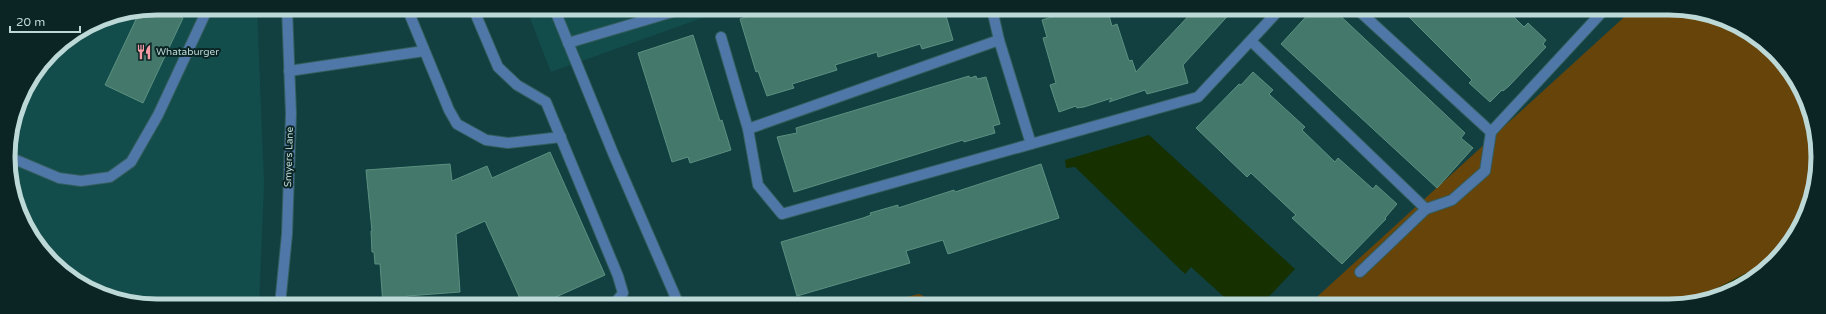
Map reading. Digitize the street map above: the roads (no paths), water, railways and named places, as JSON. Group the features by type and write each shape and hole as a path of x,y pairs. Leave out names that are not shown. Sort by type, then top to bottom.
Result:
{"street":[{"path":"15,159 59,178 80,181 110,177 131,162 158,115 205,15"},
{"name":"Smyers Lane","path":"281,299 287,234 290,114 287,15"},
{"path":"410,15 456,124 486,140 508,143 561,137"},
{"path":"476,15 498,67 517,85 546,102 618,276 623,293 618,299"},
{"path":"557,15 676,299"},
{"path":"568,43 662,15"},
{"path":"993,15 999,40 1030,144"},
{"path":"721,37 748,129 758,185 782,214 1198,97 1274,15"},
{"path":"1364,15 1491,132"},
{"path":"1360,272 1426,209 1452,200 1485,171 1491,132 1599,15"},
{"path":"748,129 999,40"},
{"path":"1251,40 1426,209"},
{"path":"289,71 424,51"}],"place":[{"name":"Whataburger","path":"144,52"}]}
